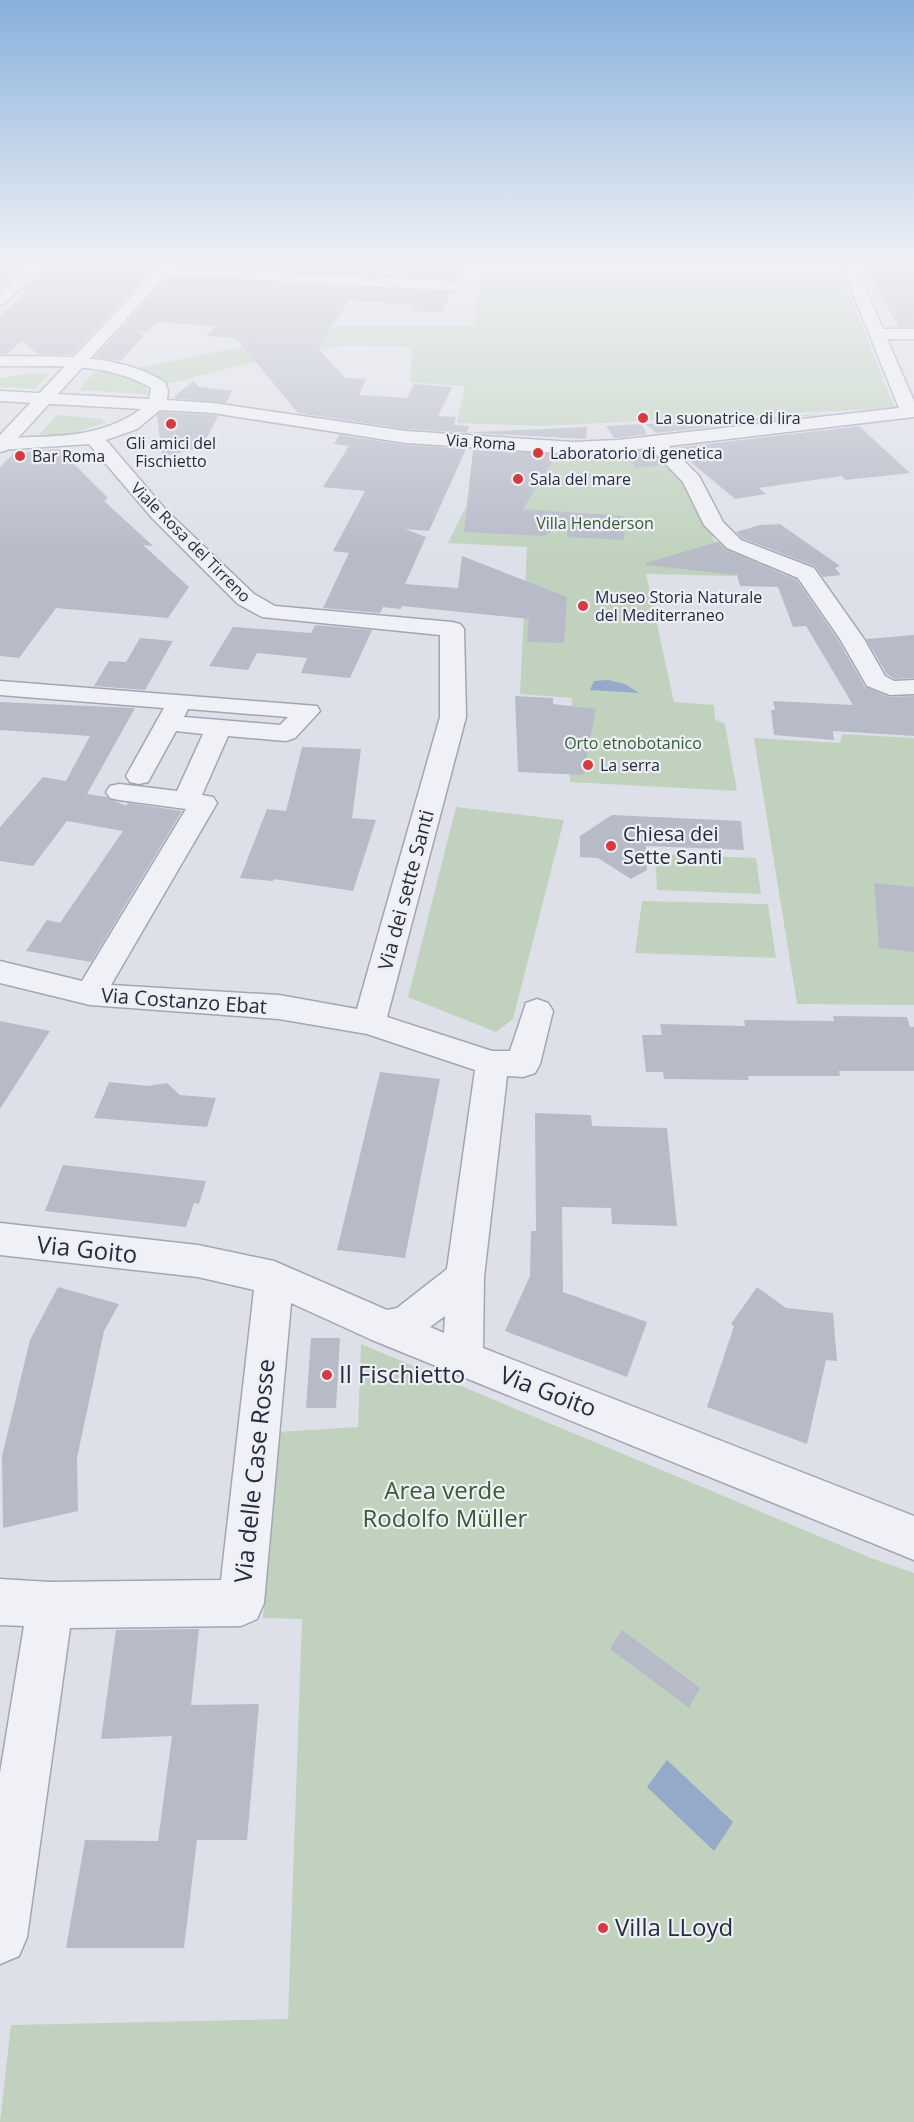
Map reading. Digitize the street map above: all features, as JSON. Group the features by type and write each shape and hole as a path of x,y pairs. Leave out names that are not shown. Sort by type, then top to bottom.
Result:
{"street":[{"path":"1,445 42,399 74,358"},
{"path":"888,358 912,412"},
{"path":"0,361 116,368 144,376 159,386 160,396 156,405 128,426 93,437 1,445"},
{"path":"0,375 68,364"},
{"name":"Via Roma","path":"0,396 223,409 406,437 573,448 912,412"},
{"name":"Viale Rosa del Tirreno","path":"93,437 159,514 257,606 270,612 452,629"},
{"path":"654,441 692,480 714,525 734,544 806,573 852,639 876,681 890,688 914,687"},
{"name":"Via dei sette Santi","path":"369,1023 453,717 452,629"},
{"path":"0,688 174,712 308,711 286,733 219,727 174,712"},
{"path":"90,994 203,803 186,801 129,784 174,712"},
{"path":"186,801 219,727"},
{"name":"Via Costanzo Ebat","path":"0,972 90,994 279,1007 369,1023"},
{"path":"369,1023 492,1063 523,1064 537,1011"},
{"path":"463,1358 465,1277 492,1063"},
{"name":"Via Goito","path":"0,1239 198,1261 274,1278 386,1328 914,1538"},
{"path":"386,1328 408,1322 465,1277"},
{"name":"Via delle Case Rosse","path":"0,1602 50,1605 241,1603 274,1278"},
{"path":"0,1937 50,1605"}],"green space":[{"path":"186,358 275,358 159,386 128,370"},
{"path":"411,358 875,358 895,408 544,426 457,423 465,386 410,382"},
{"path":"95,371 117,373 130,378 148,390 148,394 79,390"},
{"path":"32,373 49,374 35,389 0,387 0,378"},
{"path":"57,415 103,419 101,421 106,422 80,431 81,434 37,437"},
{"name":"Villa Henderson","path":"497,445 587,451 654,447 690,491 687,492 690,496 698,497 714,541 729,544 794,569 733,568 735,576 646,574 674,702 714,705 715,719 725,724 737,791 570,782 572,698 520,694 527,547 448,543"},
{"path":"842,734 914,738 914,1005 797,1004 754,738 840,743"},
{"path":"456,807 564,820 513,1019 496,1032 408,997"},
{"path":"655,854 756,858 761,894 657,890"},
{"path":"642,901 768,904 776,958 635,953"},
{"name":"Villa LLoyd","path":"361,1344 871,1558 914,1573 914,2122 0,2122 11,2025 288,2019 302,1619 263,1618 277,1432 358,1427"}],"water":[{"path":"608,680 625,684 639,693 590,690 594,681"},
{"path":"667,1760 733,1822 714,1851 647,1787"}],"building":[{"path":"102,358 124,358 121,361"},
{"path":"253,358 327,358 345,378 366,379 359,395 407,398 414,384 452,387 438,416 456,417 454,425 469,426 467,432 473,433 406,429 298,413"},
{"path":"193,381 199,387 232,391 226,403 173,398"},
{"path":"161,412 218,416 202,447 162,457 157,415"},
{"path":"823,414 656,433 645,424 682,422"},
{"path":"642,424 647,434 618,438 614,438 606,426"},
{"path":"859,426 910,473 845,480 842,476 759,488 766,494 735,499 674,448"},
{"path":"587,427 586,439 474,433 474,432"},
{"path":"339,435 406,445 466,449 429,531 405,529 426,537 405,584 458,588 462,556 567,597 564,643 527,642 529,619 402,606 401,609 383,607 380,613 323,608 349,553 333,551 365,491 323,487 349,446 334,444"},
{"path":"59,449 108,498 104,501 153,546 143,545 189,587 168,618 56,608 19,658 0,656 0,467 14,453"},
{"path":"473,450 585,455 585,458 555,457 523,509 625,516 624,540 567,537 568,521 544,536 464,532"},
{"path":"649,450 663,465 636,468 625,452"},
{"path":"780,524 840,566 835,568 841,575 823,577 815,566 742,538 736,532 760,525"},
{"path":"717,542 726,550 797,580 838,640 865,687 889,697 914,696 914,736 833,731 834,740 774,735 771,710 775,710 773,701 853,705 806,626 793,627 778,587 740,586 737,575 646,565 646,563"},
{"path":"315,625 372,630 350,678 301,673 307,658 257,653 248,670 209,666 233,627 311,633"},
{"path":"914,635 914,678 895,679 887,674 866,639"},
{"path":"140,638 173,641 145,690 94,686 109,661 126,662"},
{"path":"515,696 553,698 553,704 596,709 583,775 518,772"},
{"path":"0,702 135,708 87,794 107,797 126,806 128,803 182,811 91,962 26,951 47,920 60,923 123,831 67,821 33,866 0,861 0,827 43,777 66,781 90,736 0,730"},
{"path":"302,747 361,749 352,818 376,820 353,891 274,879 273,881 240,878 267,809 286,811"},
{"name":"Chiesa dei Sette Santi","path":"612,815 741,821 744,850 646,846 647,870 631,879 598,858 580,857 580,836"},
{"path":"874,883 914,887 914,952 879,948"},
{"path":"833,1016 907,1017 910,1027 914,1027 914,1071 839,1071 840,1076 748,1076 749,1080 664,1079 663,1072 646,1072 642,1035 662,1035 660,1024 745,1026 744,1020 834,1021"},
{"path":"0,1021 50,1031 0,1109"},
{"path":"380,1072 440,1079 405,1258 337,1250"},
{"path":"109,1082 148,1086 167,1083 180,1095 216,1098 207,1127 94,1118"},
{"path":"535,1113 591,1115 592,1126 667,1128 677,1226 612,1224 611,1208 562,1207 563,1292 647,1322 627,1377 505,1331 530,1276 531,1231 536,1231"},
{"path":"63,1165 206,1181 199,1204 194,1203 186,1227 45,1211"},
{"path":"58,1287 119,1304 104,1331 77,1458 78,1511 3,1528 2,1456 30,1340"},
{"path":"757,1287 786,1308 833,1313 837,1361 826,1360 807,1444 707,1407 734,1326 731,1324"},
{"path":"311,1338 340,1338 336,1408 306,1408"},
{"path":"199,1629 191,1705 259,1704 247,1840 197,1840 184,1948 66,1948 85,1840 158,1841 172,1736 101,1739 116,1630"},
{"path":"622,1630 700,1688 689,1708 610,1649"}],"place":[{"name":"La suonatrice di lira","path":"643,418"},
{"name":"Gli amici del Fischietto","path":"171,424"},
{"name":"Laboratorio di genetica","path":"538,453"},
{"name":"Bar Roma","path":"20,456"},
{"name":"Sala del mare","path":"518,479"},
{"name":"Museo Storia Naturale del Mediterraneo","path":"583,606"},
{"name":"La serra","path":"588,765"},
{"name":"Chiesa dei Sette Santi","path":"611,846"},
{"name":"Il Fischietto","path":"327,1375"},
{"name":"Villa LLoyd","path":"603,1928"}],"park label":[{"name":"Orto etnobotanico","path":"633,743"},
{"name":"Area verde Rodolfo Müller","path":"445,1505"}]}
